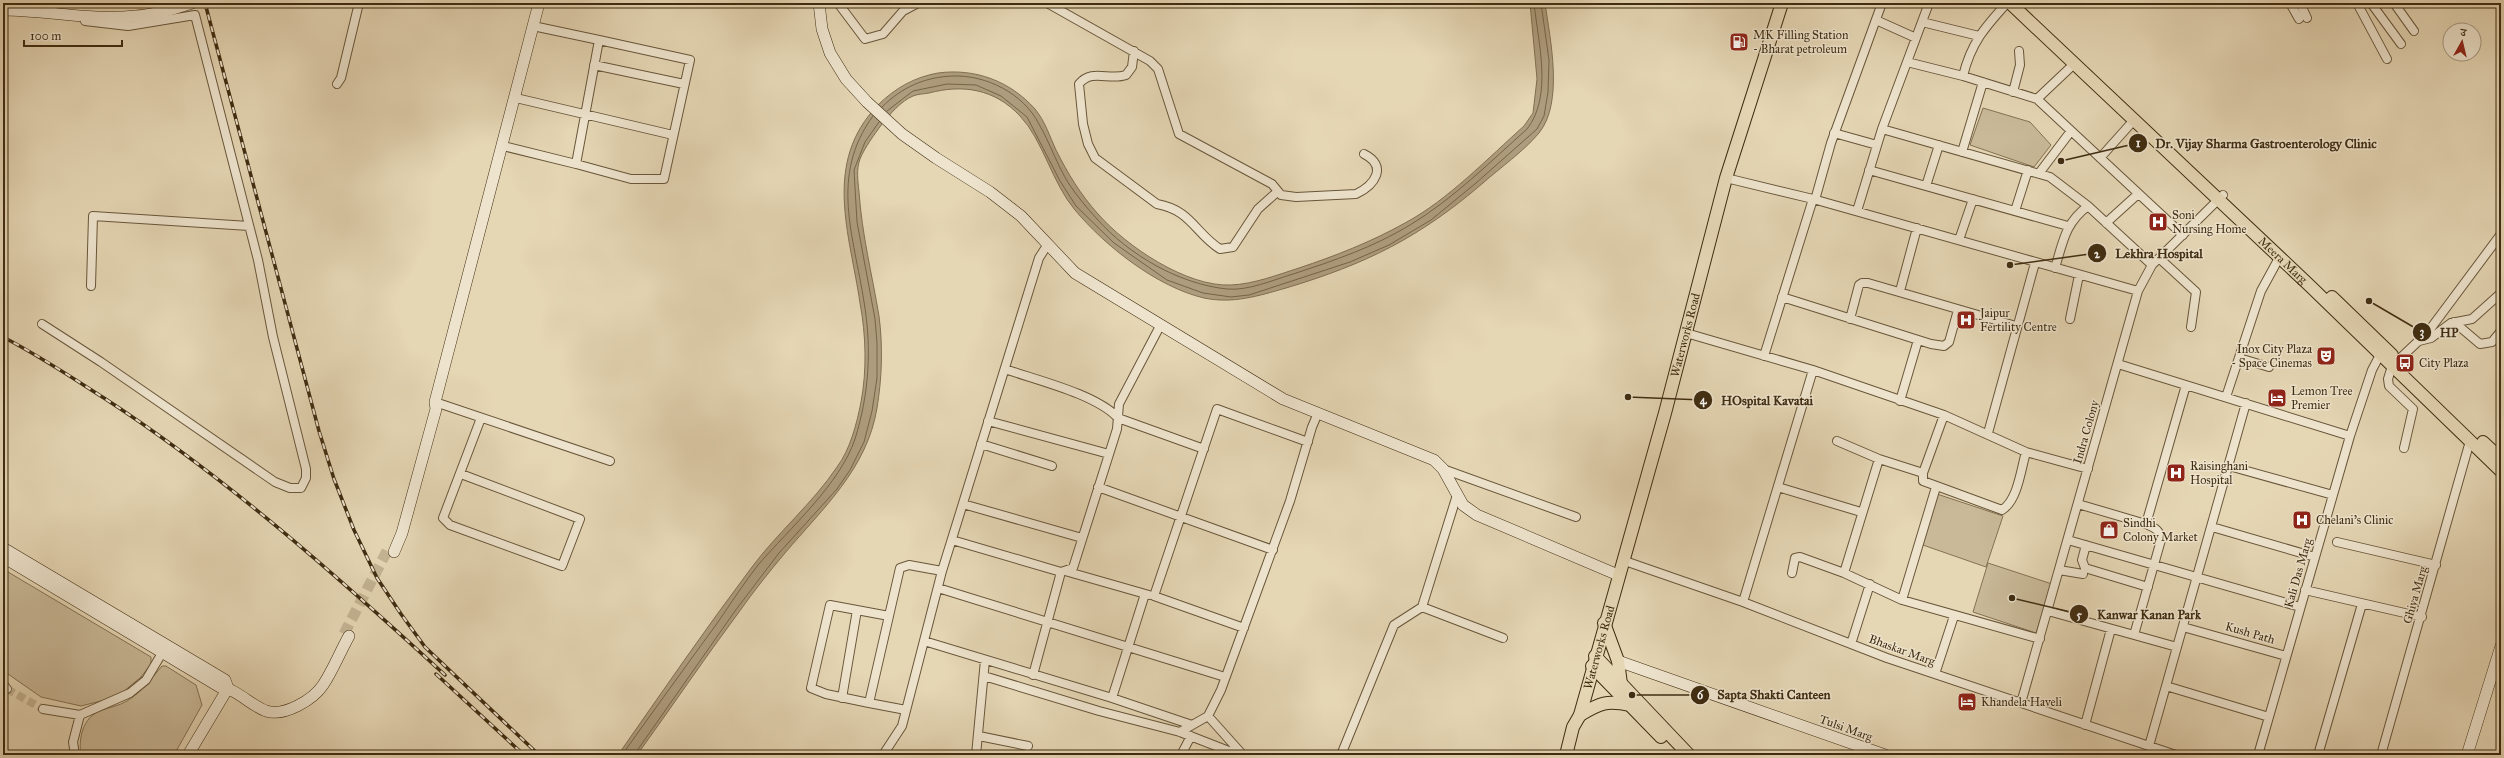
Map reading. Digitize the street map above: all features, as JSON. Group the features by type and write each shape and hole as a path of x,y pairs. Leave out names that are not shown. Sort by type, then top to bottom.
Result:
{"main road":[{"name":"Waterworks Road","path":"1580,715 1604,623 1686,333 1726,178 1782,3"},
{"name":"Meera Marg","path":"2009,3 2134,120 2221,198 2279,258 2501,459"},
{"name":"Meera Marg","path":"2022,3 2221,198 2382,351"},
{"name":"Meera Marg","path":"2395,363 2501,471"},
{"path":"1604,623 1618,661 1621,684"},
{"path":"1594,661 1621,684 1689,755"},
{"path":"1594,661 1630,705 1678,755"},
{"path":"1566,755 1573,727 1580,715 1599,704 1612,701 1630,705"},
{"path":"1574,755 1581,729 1580,715"}],"street":[{"path":"3,10 52,8 86,16 135,16 168,11 192,3"},
{"path":"337,84 341,78 359,3"},
{"path":"391,550 402,533 436,409 435,402 516,98 539,3"},
{"path":"819,3 822,29 830,53 846,79 867,102 902,134 936,158 990,192 1021,216 1075,273 1160,326 1283,399 1434,460 1443,469 1463,505 1477,515 1618,575"},
{"path":"838,3 866,39 883,34 903,11 918,3"},
{"path":"1047,3 1134,51 1158,69 1179,134 1272,184 1281,195 1296,197 1356,194 1375,179 1377,167 1373,158 1364,154"},
{"path":"1764,356 1834,133 1882,3"},
{"path":"1857,211 1876,145 1929,3"},
{"path":"1963,76 1969,53 1979,36 2009,3"},
{"path":"2290,3 2303,18 2300,3"},
{"path":"2357,3 2387,59"},
{"path":"2371,3 2401,44"},
{"path":"2394,3 2414,31"},
{"path":"42,324 101,362 275,482 290,488 301,488 306,478 306,469 272,336 258,260 195,15 128,26 85,22"},
{"path":"1876,20 1916,38"},
{"path":"1922,22 1979,36"},
{"path":"503,146 631,179 664,179 690,60 533,26"},
{"path":"576,164 599,40"},
{"path":"1134,51 1132,67 1126,75 1112,77 1093,75 1079,84 1083,124 1088,144 1100,162 1157,204 1168,206 1183,213 1220,250 1233,248 1258,209 1277,192"},
{"path":"2013,92 2020,65 2019,51"},
{"path":"1132,61 1142,56"},
{"path":"1907,62 1963,76 2037,99 2182,235"},
{"path":"2037,99 2074,64"},
{"path":"594,65 684,84"},
{"path":"1962,152 1983,82"},
{"path":"516,98 673,135"},
{"path":"2100,158 2134,120"},
{"path":"1882,129 2028,170 2040,172 2050,177 2088,206 2152,265"},
{"path":"2040,172 2071,131"},
{"path":"1834,133 1876,145"},
{"path":"1926,186 1940,145"},
{"path":"1868,170 2068,226"},
{"path":"2015,211 2028,170"},
{"path":"1726,178 1814,199 2138,291"},
{"path":"2106,223 2138,194"},
{"name":"Indra Colony","path":"2021,703 2138,291 2152,265 2221,198"},
{"path":"1959,240 1973,199"},
{"path":"2055,268 2068,226 2075,216 2088,206"},
{"path":"91,286 93,216 138,221 249,226"},
{"path":"1900,291 1917,228"},
{"path":"2404,448 2413,409 2389,386 2388,379 2395,363 2419,341 2443,314 2501,234"},
{"path":"883,755 902,726 942,571 1039,258 1048,244"},
{"path":"2159,258 2196,292 2191,327"},
{"path":"2226,397 2261,291 2279,258"},
{"path":"1988,433 2016,326 2035,263"},
{"path":"2070,319 2079,275"},
{"path":"1850,319 1862,283 1900,291 1958,310 2016,326"},
{"path":"2419,341 2431,338 2454,322 2472,319 2501,293"},
{"path":"1782,298 1918,340 1944,346 1949,342 1958,310"},
{"path":"2454,322 2480,344 2492,342 2501,332"},
{"path":"1033,675 1047,622 1063,572 1072,568 1109,454 1118,418 1119,404 1160,326"},
{"path":"1686,333 1813,370 1900,401 1944,414 1988,433 2026,452 2088,469"},
{"path":"1900,401 1918,340"},
{"name":"Kali Das Marg","path":"2258,755 2350,436 2372,370 2382,351"},
{"path":"2239,358 2269,367"},
{"path":"2118,364 2350,436"},
{"path":"1004,369 1071,392 1110,409 1118,418 1204,449"},
{"path":"1743,602 1813,370"},
{"path":"2146,524 2186,385"},
{"path":"435,402 610,461"},
{"path":"2149,746 2246,403"},
{"path":"1154,596 1217,409 1308,442"},
{"path":"1180,732 1208,716 1225,677 1273,550 1318,414"},
{"path":"1944,414 1923,473 1923,481 2002,510 2008,506 2014,494 2026,452"},
{"path":"461,474 580,519 562,566 450,525 443,518 481,418"},
{"path":"988,421 1109,454"},
{"path":"1837,441 1879,459 1923,473"},
{"name":"Ghiya Marg","path":"2381,755 2422,617 2470,441"},
{"path":"981,444 1052,466"},
{"path":"1844,573 1861,512 1879,459"},
{"path":"2229,466 2333,495"},
{"path":"1443,469 1576,517"},
{"path":"1098,486 1273,550"},
{"path":"1902,600 1936,487"},
{"path":"1778,488 1861,512"},
{"path":"1341,755 1394,626 1422,607 1458,495"},
{"path":"963,504 1082,538"},
{"path":"2078,504 2146,524 2157,529 2161,534 2161,540 2134,635"},
{"path":"2212,527 2315,557"},
{"path":"952,540 1154,596 1244,628"},
{"path":"2068,540 2300,607"},
{"path":"2337,542 2436,565"},
{"path":"2086,545 2082,560 2086,568 2148,587"},
{"path":"3,548 165,648"},
{"path":"3,557 225,680 228,688 266,711 287,704 304,695 317,684 347,635"},
{"path":"1792,573 1795,558 1800,557 1844,573 1902,600 1954,616 2040,639"},
{"name":"Bhaskar Marg","path":"1622,560 1743,602 1851,644 1935,674 2176,755"},
{"path":"869,703 900,568 909,565 942,571"},
{"path":"2059,570 2083,574"},
{"path":"1851,644 1870,584"},
{"path":"938,588 1225,677"},
{"path":"2305,590 2422,617"},
{"path":"1112,698 1145,594"},
{"path":"889,616 830,604 811,688 842,698 906,710"},
{"path":"2318,755 2362,604"},
{"path":"1422,607 1503,638"},
{"path":"842,698 857,610"},
{"path":"2048,611 2177,647"},
{"path":"1935,674 1954,616"},
{"name":"Kush Path","path":"2183,627 2286,656"},
{"path":"2085,724 2111,629"},
{"path":"924,641 1112,698 1192,725"},
{"path":"2467,755 2501,646"},
{"path":"44,709 80,715 130,693 146,680 165,648"},
{"path":"976,755 985,660"},
{"name":"Tulsi Marg","path":"1618,661 1875,753 1885,755"},
{"path":"984,676 1099,711 1180,732 1239,755"},
{"path":"2166,686 2269,717"},
{"path":"188,755 228,688"},
{"path":"74,755 73,742 80,715"},
{"path":"1208,716 1242,755"},
{"path":"978,736 1028,746"},
{"path":"1181,755 1191,736"},
{"path":"1212,744 1228,740"}],"shaded area":[{"path":"1983,108 2030,122 2051,145 2034,167 1970,145"},
{"path":"1937,494 2003,516 1986,567 1920,544"},
{"path":"1988,563 2052,584 2036,633 1973,612"},
{"path":"3,569 151,657 151,664 141,677 117,697 81,706 41,697 8,674 3,667"},
{"path":"162,666 166,666 196,685 202,705 174,755 81,755 81,736 89,718 100,711 127,701 137,694"}],"water":[{"path":"1530,3 1545,3 1553,70 1551,105 1547,120 1533,140 1459,202 1414,234 1390,247 1367,259 1315,279 1276,291 1235,300 1215,300 1186,293 1150,275 1117,251 1087,224 1075,210 1060,187 1028,126 1020,116 1000,100 989,94 978,91 954,89 915,95 900,104 885,120 864,150 858,167 862,224 879,316 881,350 881,374 877,408 872,430 864,450 854,469 842,486 755,590 637,755 618,755 684,660 762,554 828,480 846,453 855,427 861,402 864,378 865,340 847,225 844,200 845,175 850,151 861,127 878,105 891,93 913,80 938,73 952,72 978,75 1003,84 1025,99 1039,114 1056,150 1080,192 1110,227 1141,251 1159,263 1177,272 1214,284 1231,285 1248,283 1326,259 1392,230 1421,214 1452,191 1524,126 1533,113 1537,79"}],"tunnel":[{"path":"344,634 388,549"},
{"path":"7,689 43,709"}],"railway":[{"path":"205,3 319,431 334,479 354,530 377,578 425,647 539,755"},
{"path":"3,337 42,359 104,398 194,461 280,529 445,675"},
{"path":"436,674 524,755"}],"place":[{"name":"MK Filling Station - Bharat petroleum","path":"1739,42"},
{"name":"Dr. Vijay Sharma Gastroenterology Clinic","path":"2061,161"},
{"name":"Soni Nursing Home","path":"2158,222"},
{"name":"Lekhra Hospital","path":"2010,265"},
{"name":"HP","path":"2369,301"},
{"name":"Jaipur Fertility Centre","path":"1966,320"},
{"name":"Inox City Plaza - Space Cinemas","path":"2326,356"},
{"name":"City Plaza","path":"2405,363"},
{"name":"HOspital Kavatai","path":"1628,397"},
{"name":"Lemon Tree Premier","path":"2277,398"},
{"name":"Raisinghani Hospital","path":"2176,473"},
{"name":"Chelani's Clinic","path":"2302,520"},
{"name":"Sindhi Colony Market","path":"2109,530"},
{"name":"Kanwar Kanan Park","path":"2012,598"},
{"name":"Sapta Shakti Canteen","path":"1632,695"},
{"name":"Khandela Haveli","path":"1967,702"}]}
